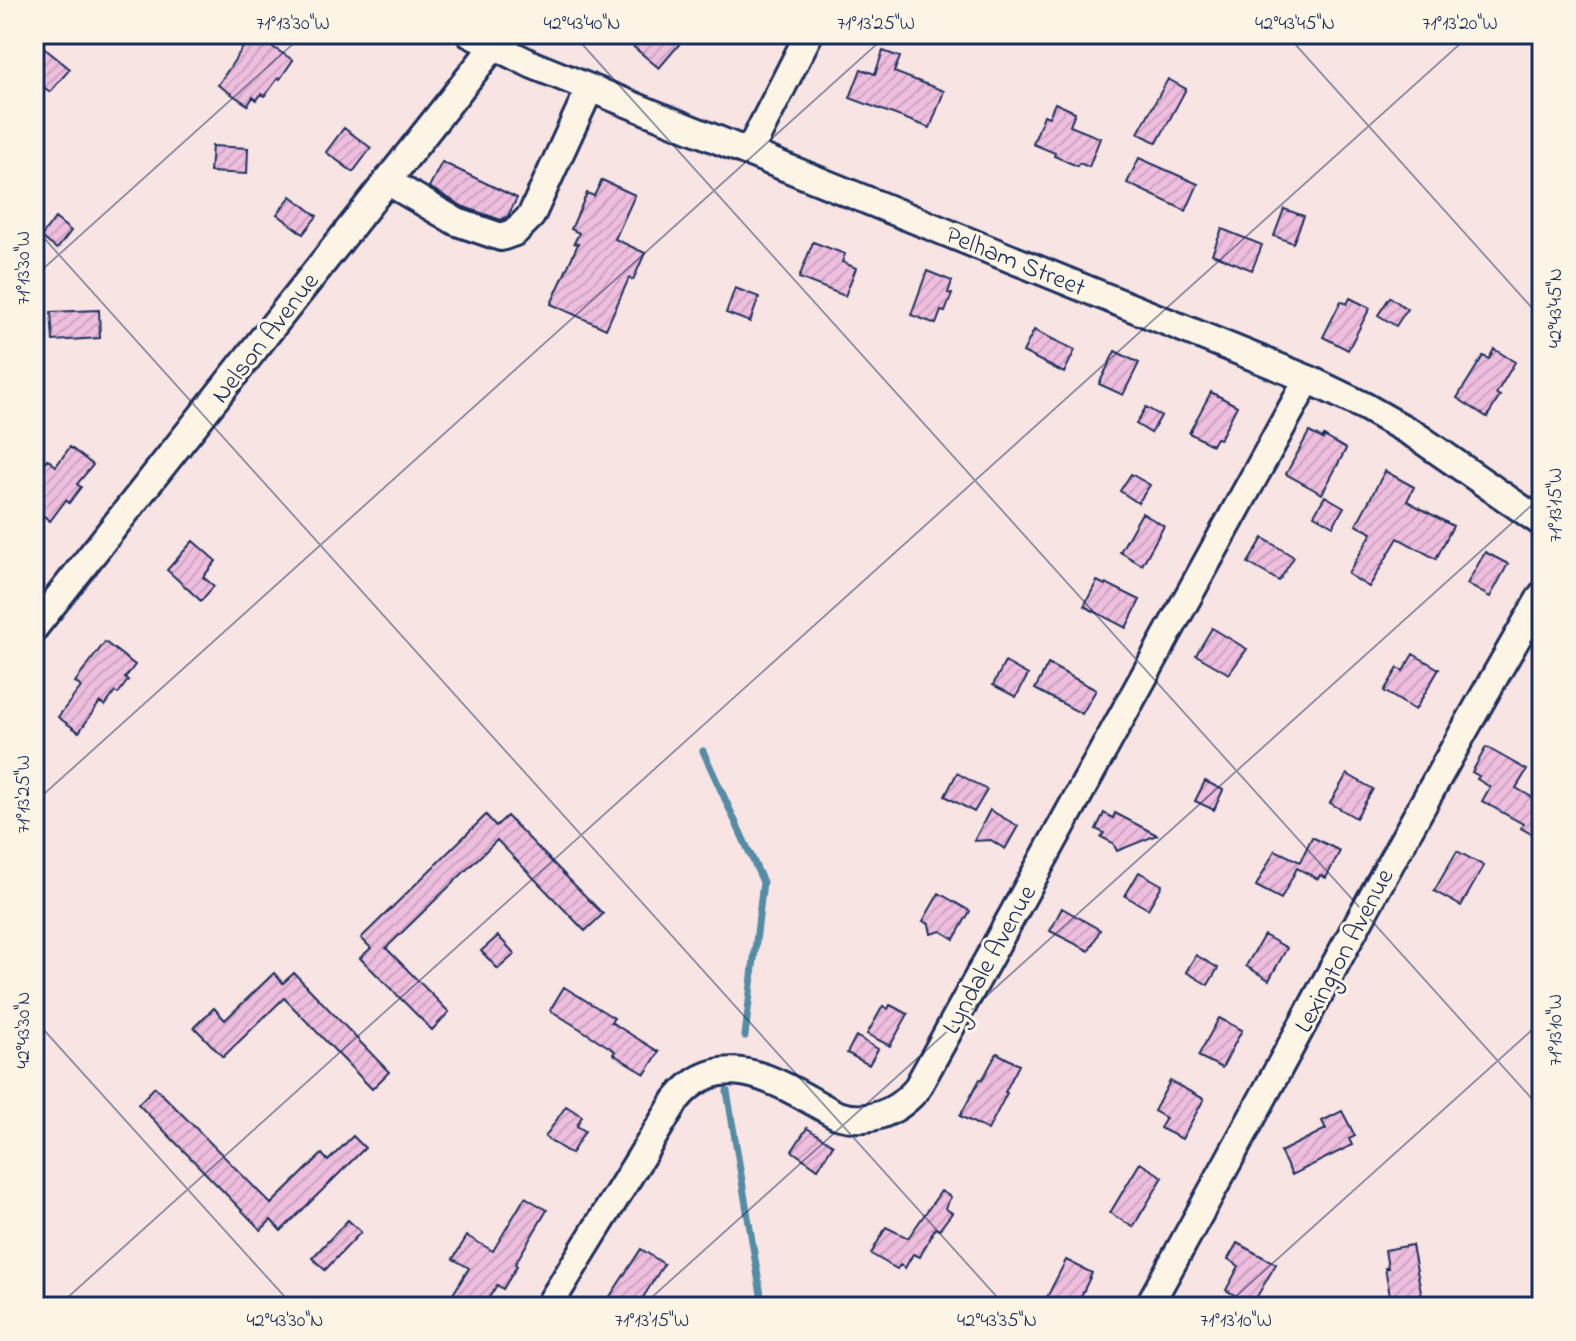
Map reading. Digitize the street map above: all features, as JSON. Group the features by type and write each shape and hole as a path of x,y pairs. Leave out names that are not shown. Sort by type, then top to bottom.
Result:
{"street":[{"path":"749,152 809,34"},
{"name":"Pelham Street","path":"482,40 533,65 1308,379 1415,435 1542,523"},
{"name":"Nelson Avenue","path":"34,628 387,181 482,40"},
{"path":"387,181 457,222 501,237 515,232 531,216 590,88"},
{"name":"Lyndale Avenue","path":"548,1307 676,1100 698,1079 728,1070 750,1072 837,1115 862,1119 882,1115 901,1105 916,1090 1308,379"},
{"name":"Lexington Avenue","path":"1148,1307 1426,796 1542,595"}],"building":[{"path":"252,34 293,60 265,96 261,94 257,100 253,97 248,105 218,85"},
{"path":"618,34 688,34 659,68"},
{"path":"34,40 70,69 50,92 34,79"},
{"path":"883,51 900,57 894,72 944,91 930,128 850,98 861,69 875,74"},
{"path":"1168,79 1186,89 1157,143 1138,133"},
{"path":"1055,103 1075,112 1070,126 1100,138 1089,167 1079,163 1077,166 1033,144 1044,115 1049,117"},
{"path":"344,128 371,148 353,172 326,152"},
{"path":"212,146 248,148 247,174 210,172"},
{"path":"1139,158 1198,184 1186,211 1127,183"},
{"path":"442,162 517,198 508,216 501,220 464,207 429,187"},
{"path":"602,180 635,195 615,239 645,253 633,280 629,278 606,329 551,304 578,244 574,243 579,233 571,229 587,193 594,196"},
{"path":"291,196 317,216 303,234 277,214"},
{"path":"1284,209 1304,216 1293,243 1274,236"},
{"path":"55,218 71,231 57,249 41,237"},
{"path":"1222,229 1262,245 1252,270 1212,254"},
{"path":"813,242 845,254 842,262 856,268 845,296 799,278"},
{"path":"927,271 952,281 948,293 952,294 936,324 911,315"},
{"path":"735,288 759,297 750,322 726,313"},
{"path":"1390,297 1407,309 1396,326 1378,315"},
{"path":"1350,298 1370,308 1348,350 1323,337 1341,301 1347,304"},
{"path":"99,310 100,338 53,341 51,312"},
{"path":"1034,330 1075,350 1064,373 1023,352"},
{"path":"1494,349 1515,362 1496,394 1500,396 1487,417 1457,398 1483,356 1489,359"},
{"path":"1115,351 1139,363 1123,395 1099,384"},
{"path":"1211,392 1237,406 1220,439 1216,438 1212,445 1189,433"},
{"path":"1146,407 1161,416 1151,433 1136,424"},
{"path":"1309,432 1323,439 1324,436 1346,449 1322,494 1286,474"},
{"path":"70,447 93,465 77,484 81,487 69,503 66,500 50,521 34,508 34,494 44,481 35,475 47,459 56,466"},
{"path":"1385,471 1414,487 1407,501 1453,526 1436,559 1398,538 1369,587 1348,574 1372,533 1356,525"},
{"path":"1131,474 1150,485 1138,503 1120,491"},
{"path":"1325,496 1344,507 1333,526 1314,515"},
{"path":"1142,513 1164,526 1142,565 1120,552"},
{"path":"1263,538 1294,557 1279,581 1248,563"},
{"path":"193,541 216,561 203,577 214,586 201,601 167,570"},
{"path":"1485,552 1508,564 1490,597 1467,584"},
{"path":"1097,581 1140,600 1126,628 1084,606"},
{"path":"1212,628 1247,649 1229,674 1196,655"},
{"path":"105,642 135,665 118,694 115,692 105,706 100,702 79,732 58,717 81,687 75,682"},
{"path":"1413,654 1439,669 1415,710 1384,691 1398,668 1403,671"},
{"path":"1005,662 1028,675 1016,697 993,685"},
{"path":"1048,664 1096,690 1082,714 1035,689"},
{"path":"1486,747 1527,770 1516,788 1537,800 1542,791 1542,840 1521,828 1523,824 1482,801 1490,787 1472,772"},
{"path":"957,773 987,790 974,812 945,796"},
{"path":"1347,774 1373,789 1356,818 1330,803"},
{"path":"1205,781 1223,790 1214,810 1195,801"},
{"path":"990,810 1018,826 1005,849 991,840 974,841"},
{"path":"1104,813 1113,818 1115,813 1157,835 1117,851 1113,843 1101,837 1104,833 1096,829"},
{"path":"486,815 496,826 507,816 603,914 585,931 497,840 386,948 449,1012 432,1030 360,958 371,948 361,938"},
{"path":"1312,837 1340,851 1326,878 1320,875 1318,879 1297,868 1281,899 1256,886 1275,850 1300,862"},
{"path":"1457,851 1484,866 1461,906 1434,891"},
{"path":"1139,872 1162,885 1148,909 1125,896"},
{"path":"939,893 970,911 954,939 941,931 931,934 929,924 923,921"},
{"path":"1062,908 1100,930 1089,951 1050,931"},
{"path":"1264,935 1287,948 1269,980 1246,966"},
{"path":"498,936 515,954 498,969 481,951"},
{"path":"1196,955 1218,968 1208,985 1186,972"},
{"path":"274,973 283,983 294,973 389,1072 372,1089 284,998 223,1057 194,1027 214,1008 225,1020"},
{"path":"564,987 614,1018 611,1022 659,1052 645,1074 550,1010"},
{"path":"890,1005 908,1014 890,1046 867,1034 883,1006 888,1009"},
{"path":"1219,1018 1242,1030 1222,1068 1198,1056"},
{"path":"856,1036 878,1049 869,1065 847,1053"},
{"path":"997,1053 1019,1065 988,1130 960,1116"},
{"path":"1170,1081 1204,1099 1182,1139 1160,1128 1166,1118 1154,1111"},
{"path":"155,1087 271,1204 322,1154 328,1161 353,1136 365,1148 281,1231 271,1220 261,1230 138,1104"},
{"path":"566,1106 582,1116 577,1126 585,1131 571,1154 545,1137"},
{"path":"1342,1111 1355,1136 1349,1139 1352,1145 1292,1175 1280,1152 1326,1129 1322,1121"},
{"path":"807,1128 833,1145 818,1169 792,1151"},
{"path":"1140,1163 1163,1177 1133,1227 1110,1213"},
{"path":"941,1191 951,1197 945,1208 952,1213 939,1230 935,1228 920,1257 913,1254 905,1268 900,1265 897,1269 871,1254 886,1227 908,1238"},
{"path":"525,1197 547,1210 503,1289 497,1285 483,1307 445,1307 469,1268 453,1259 467,1236 493,1251"},
{"path":"348,1220 361,1232 325,1270 312,1258"},
{"path":"1237,1243 1276,1264 1252,1305 1226,1290 1239,1266 1228,1259"},
{"path":"1412,1245 1424,1307 1392,1307 1385,1250"},
{"path":"641,1249 664,1264 637,1307 623,1307 609,1298"},
{"path":"1066,1260 1092,1273 1076,1307 1042,1307"}],"waterway":[{"path":"703,751 763,882 745,1036"},
{"path":"727,1091 763,1307"}]}
